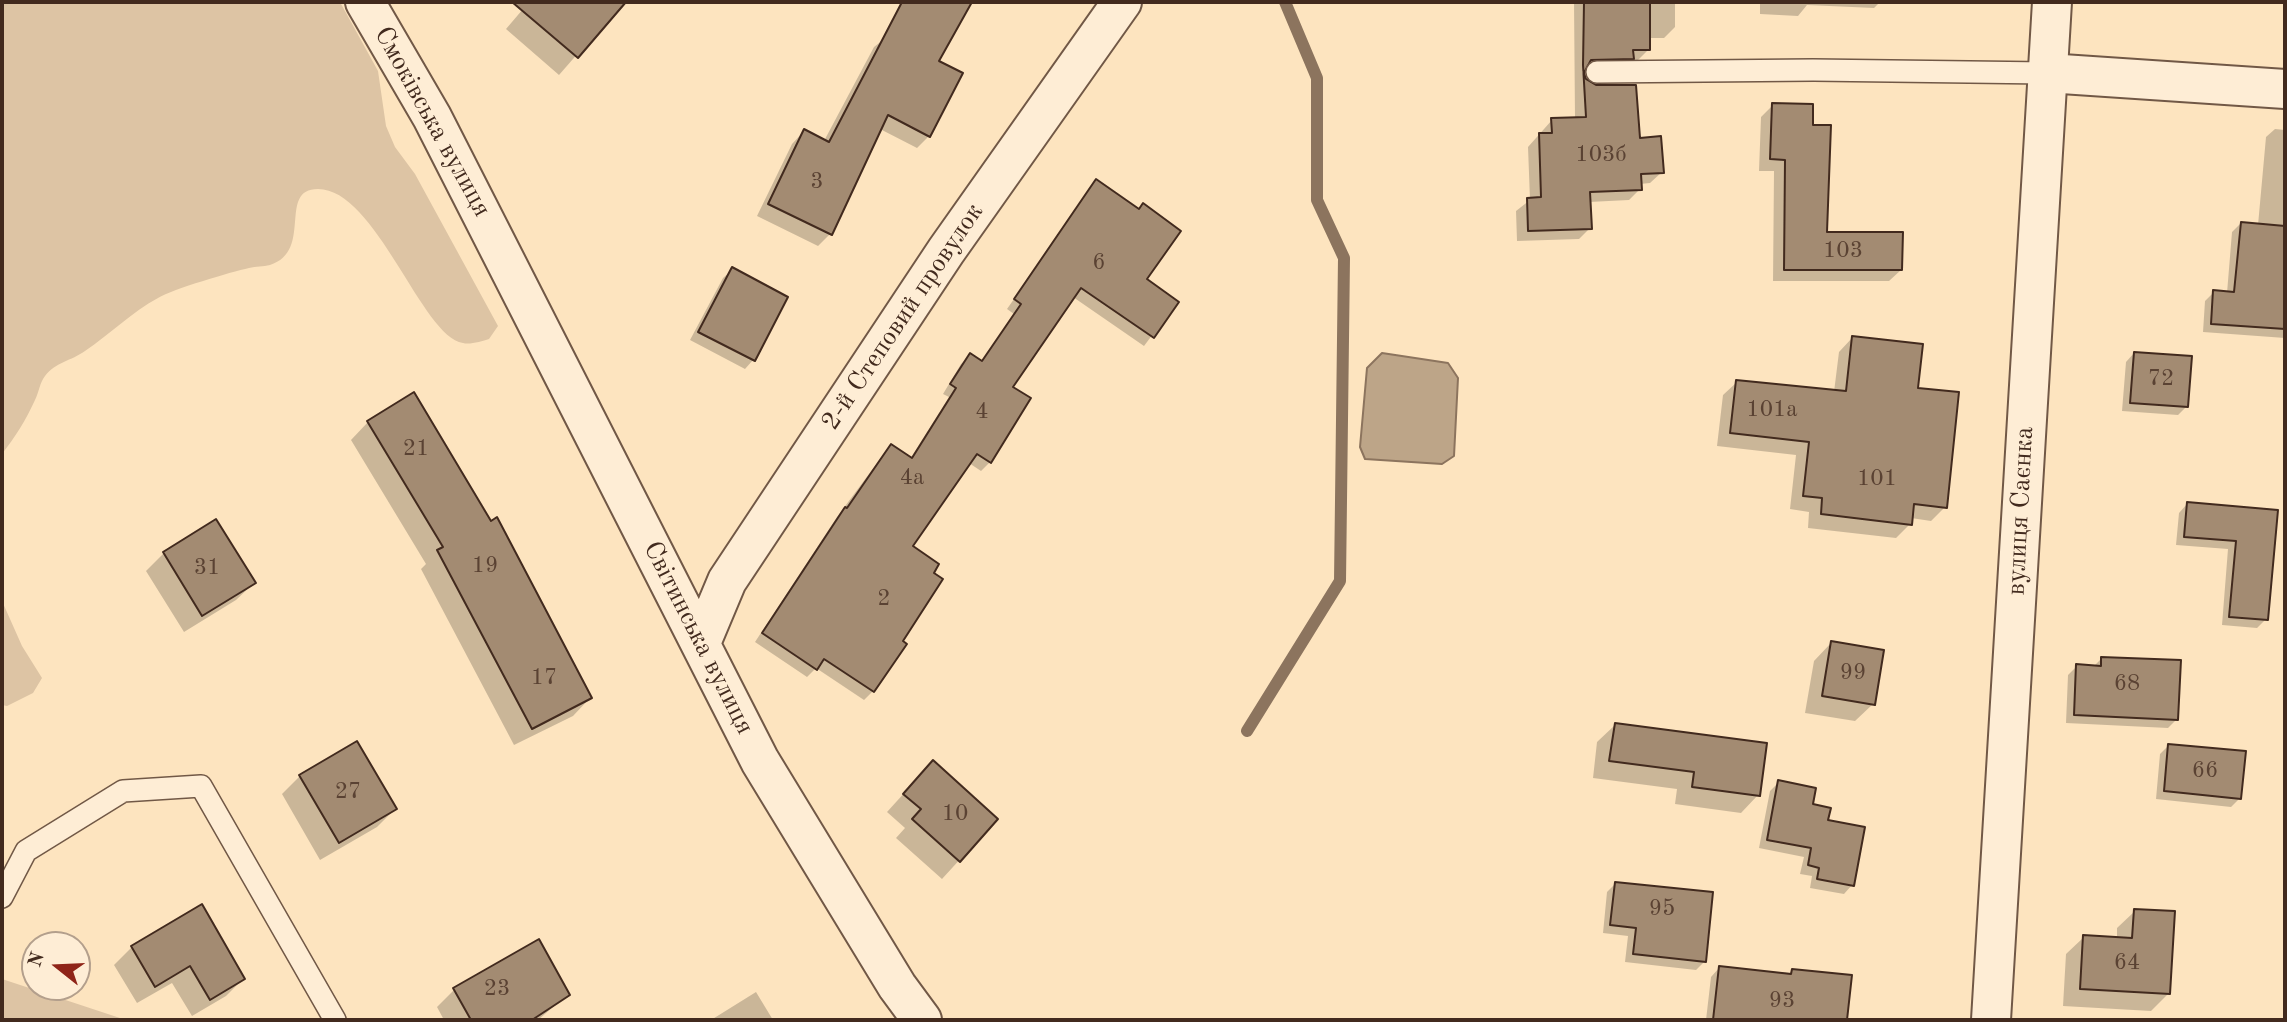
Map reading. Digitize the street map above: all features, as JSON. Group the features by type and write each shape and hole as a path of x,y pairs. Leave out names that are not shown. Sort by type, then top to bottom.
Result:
{"street":[{"name":"Смоківська вулиця","path":"365,2 432,117 497,242"},
{"name":"2-й Степовий провулок","path":"701,643 734,570 946,251 1122,2"},
{"name":"вулиця Саєнка","path":"1990,1020 2052,2"},
{"path":"2047,73 2285,89"},
{"name":"Світинська вулиця","path":"497,242 760,761 897,986 922,1020"}],"lane":[{"path":"1597,72 1813,70 2047,73"},
{"path":"2,897 26,851 123,791 201,786 335,1020"}],"shaded area":[{"path":"2,2 340,2 378,71 386,126 395,147 415,174 498,326 489,339 472,343 463,343 447,335 431,316 379,236 359,212 339,195 318,189 306,192 299,199 294,235 283,258 270,265 229,273 165,294 85,351 49,371 43,378 28,414 2,454"},
{"path":"1382,353 1448,363 1458,378 1454,456 1442,464 1365,459 1360,447 1367,368"},
{"path":"2,601 22,646 42,678 33,693 7,706 2,705"},
{"path":"2,979 21,985 21,1001 69,1001 126,1020 2,1020"}],"building":[{"path":"512,2 626,2 578,58"},
{"path":"902,2 972,2 939,61 963,73 930,137 888,115 832,235 768,204 804,129 829,142"},
{"path":"1584,2 1650,2 1650,50 1633,50 1634,59 1591,60 1584,73 1586,79 1596,85 1636,85 1640,138 1661,136 1664,173 1641,174 1642,190 1590,192 1592,229 1528,231 1527,198 1541,197 1539,133 1552,133 1551,118 1586,117 1583,65"},
{"path":"1772,103 1813,104 1813,125 1831,125 1827,232 1903,232 1902,270 1784,270 1785,160 1770,159"},
{"path":"1096,179 1139,209 1143,203 1181,231 1147,279 1179,302 1154,338 1081,288 1013,387 1031,398 991,463 977,454 913,546 939,564 934,573 943,579 903,641 907,644 874,692 824,659 817,670 762,633 845,507 847,508 891,444 912,458 956,388 950,384 970,353 982,361 1021,304 1014,299"},
{"path":"2241,222 2285,226 2285,329 2211,324 2213,290 2234,292"},
{"path":"732,267 788,297 755,361 698,332"},
{"path":"1852,336 1923,344 1918,388 1959,392 1947,508 1914,504 1912,525 1821,514 1822,498 1803,496 1809,442 1730,433 1736,380 1846,391"},
{"path":"2134,352 2192,356 2188,407 2130,403"},
{"path":"414,392 491,521 497,517 592,698 532,729 437,550 443,547 367,421"},
{"path":"2187,502 2278,510 2268,620 2229,617 2236,541 2184,537"},
{"path":"216,519 256,583 202,616 163,552"},
{"path":"1831,641 1884,650 1875,705 1822,696"},
{"path":"2101,657 2181,660 2178,720 2074,715 2076,664 2101,666"},
{"path":"1615,723 1767,743 1760,796 1692,787 1694,772 1609,761"},
{"path":"357,741 397,809 339,843 299,775"},
{"path":"2168,744 2246,751 2241,799 2164,791"},
{"path":"933,760 998,819 960,862 912,819 921,809 903,794"},
{"path":"1778,780 1816,788 1813,804 1831,808 1828,820 1865,827 1854,886 1817,879 1819,868 1808,865 1811,848 1767,840"},
{"path":"1615,882 1713,892 1706,962 1633,954 1636,928 1610,925"},
{"path":"202,904 245,979 210,1000 190,966 155,987 131,946"},
{"path":"2134,909 2175,911 2170,994 2080,989 2083,935 2132,938"},
{"path":"539,939 570,995 532,1020 471,1020 453,988"},
{"path":"1719,966 1791,974 1792,969 1852,975 1847,1020 1713,1020"}],"waterway":[{"path":"1247,731 1340,581 1344,258 1317,200 1317,78 1285,2"}]}
